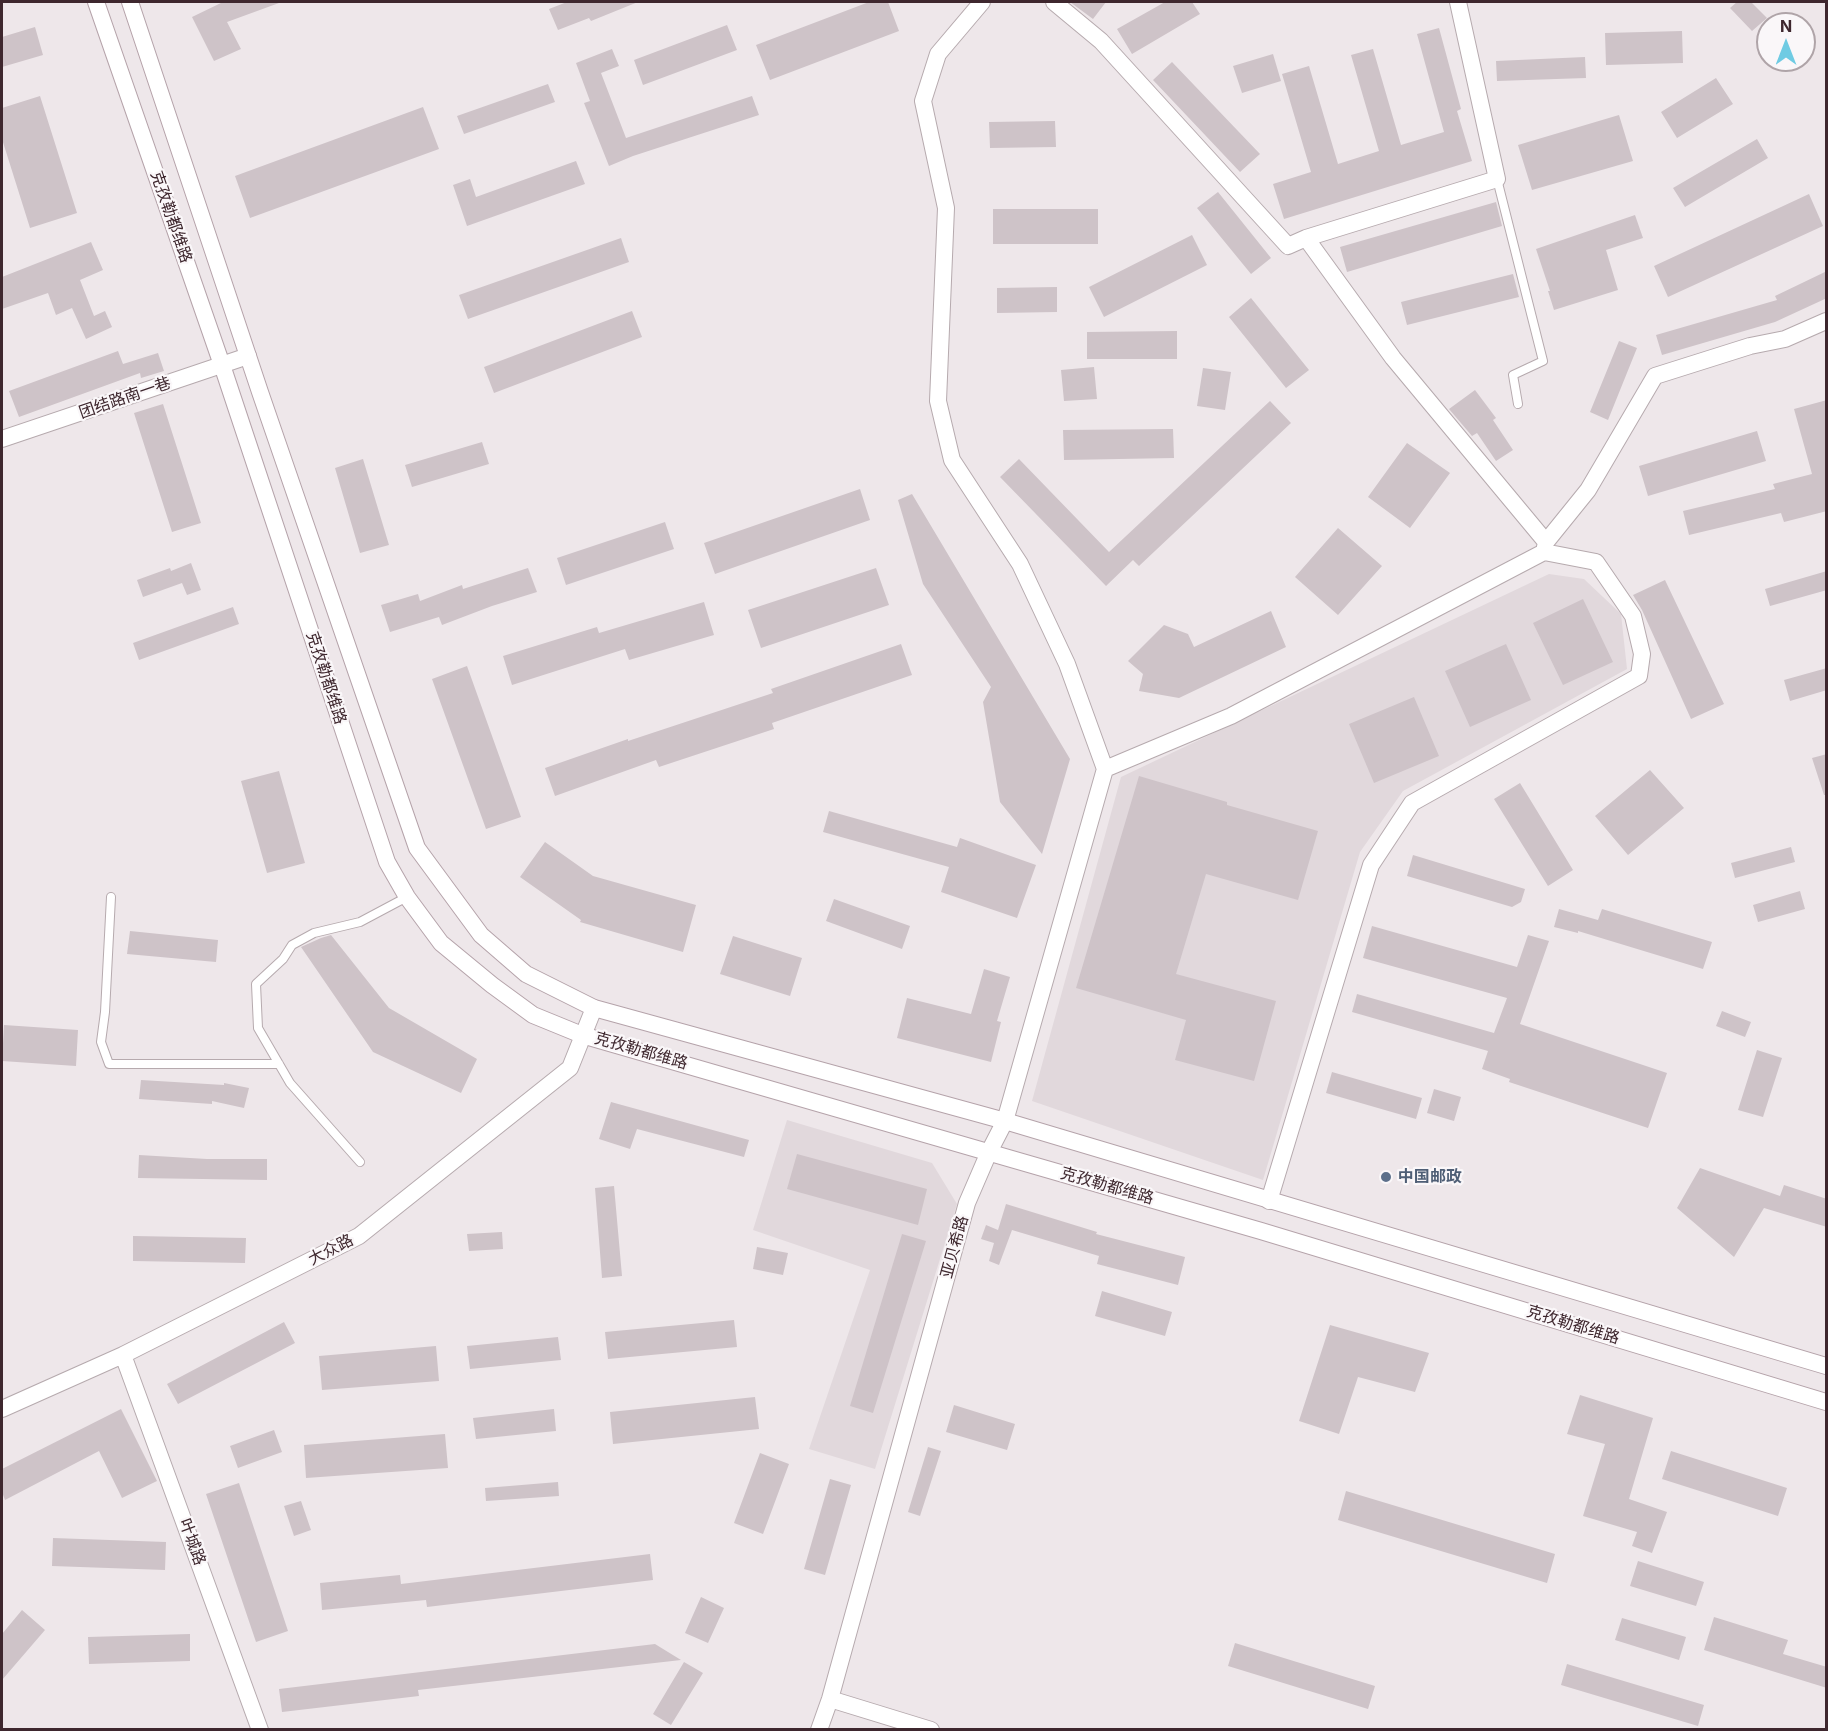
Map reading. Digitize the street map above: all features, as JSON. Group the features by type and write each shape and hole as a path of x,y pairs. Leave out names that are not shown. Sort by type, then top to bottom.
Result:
{"street":[{"name":"克孜勒都维路","path":"96,2 222,365 387,862 407,897 441,943 492,985 533,1015 582,1035 1283,1237 1827,1402"},
{"name":"克孜勒都维路","path":"130,2 248,356 417,848 481,935 526,974 594,1008 1005,1121 1827,1366"},
{"path":"982,2 938,54 923,101 946,208 938,401 952,460 1020,564 1067,664 1105,769 1231,716 1545,547 1588,490 1655,376 1750,346 1785,339 1827,321"},
{"path":"1054,2 1101,41 1288,246 1306,238 1497,179 1458,2"},
{"path":"1269,1201 1371,865 1412,803 1639,676 1642,654 1633,616 1596,562 1545,547 1393,358 1306,238"},
{"name":"团结路南一巷","path":"2,439 248,356"},
{"name":"亚贝希路","path":"819,1730 830,1699 967,1203 1005,1121 1105,769"},
{"name":"大众路","path":"2,1409 123,1355 359,1236 570,1068 594,1008"},
{"name":"叶城路","path":"123,1355 260,1730"},
{"path":"830,1699 931,1730"}],"lane":[{"path":"1497,179 1543,361 1513,375 1518,404"},
{"path":"111,897 105,1012 101,1042 109,1064 279,1064"},
{"path":"360,1162 290,1083 258,1028 256,984 283,959 292,945 314,933 360,922 407,897"}],"shaded area":[{"path":"1549,574 1584,579 1621,614 1627,669 1403,791 1360,852 1263,1180 1032,1101 1121,777"},
{"path":"787,1120 932,1163 957,1204 875,1469 809,1449 870,1270 753,1230"}],"building":[{"path":"223,2 279,3 227,22 241,49 214,61 192,17"},
{"path":"567,2 638,2 591,21 589,18 558,30 549,9"},
{"path":"869,2 888,2 899,31 770,80 756,45"},
{"path":"1070,2 1106,2 1093,19"},
{"path":"1165,2 1192,2 1200,14 1132,54 1117,29"},
{"path":"1737,2 1751,2 1761,12 1756,12 1756,28 1752,31 1730,8"},
{"path":"727,25 737,50 643,85 634,60"},
{"path":"35,27 43,55 2,67 2,37"},
{"path":"1439,28 1461,109 1457,111 1472,161 1284,219 1273,184 1311,172 1282,74 1309,66 1338,164 1379,151 1351,55 1373,49 1401,145 1444,132 1417,34"},
{"path":"1682,31 1683,63 1606,65 1605,33"},
{"path":"612,49 619,66 601,73 626,138 752,96 759,115 609,166 584,103 590,101 576,63"},
{"path":"1273,54 1281,81 1242,93 1233,66"},
{"path":"1585,57 1586,78 1497,81 1496,61"},
{"path":"1172,62 1260,154 1240,172 1153,80"},
{"path":"1716,78 1733,104 1677,138 1661,112"},
{"path":"548,84 555,102 464,134 457,116"},
{"path":"40,96 77,213 30,228 2,139 2,108"},
{"path":"423,107 439,149 250,218 235,176"},
{"path":"1619,115 1633,161 1532,190 1518,145"},
{"path":"1055,121 1056,147 990,148 989,122"},
{"path":"1757,139 1768,158 1685,207 1673,188"},
{"path":"576,161 585,184 467,226 453,185 470,179 476,197"},
{"path":"1218,192 1271,258 1251,274 1197,208"},
{"path":"1809,194 1823,226 1668,297 1654,266"},
{"path":"1496,202 1502,226 1347,272 1340,247"},
{"path":"993,209 1098,209 1098,244 993,244"},
{"path":"1635,215 1643,238 1606,250 1618,290 1554,310 1536,249"},
{"path":"1192,235 1207,265 1104,317 1089,287"},
{"path":"621,238 629,262 468,319 459,295"},
{"path":"91,242 103,270 80,280 94,316 105,311 112,327 86,339 72,308 56,315 48,293 2,309 2,277"},
{"path":"1827,271 1827,298 1775,322 1662,355 1656,335 1777,300 1775,296"},
{"path":"1513,274 1519,297 1407,325 1401,302"},
{"path":"1057,287 1057,312 997,313 997,288"},
{"path":"1251,298 1309,370 1286,388 1229,317"},
{"path":"632,311 642,337 494,393 484,367"},
{"path":"1177,331 1177,359 1087,359 1087,332"},
{"path":"1619,341 1637,348 1608,420 1590,412"},
{"path":"118,351 123,364 158,353 164,371 141,378 140,373 19,417 9,391"},
{"path":"1094,367 1097,399 1064,401 1061,370"},
{"path":"1203,368 1231,372 1225,410 1197,406"},
{"path":"1475,390 1496,418 1493,420 1513,450 1496,461 1477,433 1472,436 1449,409"},
{"path":"1827,400 1827,511 1784,522 1781,513 1689,535 1683,511 1775,489 1773,484 1812,474 1794,409"},
{"path":"1270,401 1291,423 1139,566 1133,560 1106,586 1000,477 1019,459 1109,552"},
{"path":"163,404 201,523 172,532 134,413"},
{"path":"1173,429 1174,458 1064,460 1063,430"},
{"path":"1757,431 1766,461 1648,496 1639,466"},
{"path":"482,442 489,464 412,487 405,465"},
{"path":"1407,443 1450,473 1410,528 1368,497"},
{"path":"363,459 389,545 360,553 335,468"},
{"path":"860,489 870,520 715,574 704,543"},
{"path":"912,494 1070,759 1042,854 1000,802 983,702 991,687 923,584 898,500"},
{"path":"665,522 674,549 566,585 557,558"},
{"path":"1338,528 1382,566 1338,615 1295,577"},
{"path":"191,563 201,590 187,595 182,583 143,597 137,580"},
{"path":"528,568 537,592 442,625 439,617 390,632 381,605 418,594 420,601 462,585 463,589"},
{"path":"876,568 889,605 761,648 748,610"},
{"path":"1827,571 1827,590 1770,606 1765,589"},
{"path":"1665,580 1724,704 1691,719 1633,595"},
{"path":"1583,599 1613,662 1563,685 1533,623"},
{"path":"704,602 714,635 629,660 625,649 512,685 503,656 597,627 599,633"},
{"path":"233,607 239,624 139,660 133,643"},
{"path":"1271,611 1286,647 1179,698 1139,691 1143,674 1128,661 1164,625 1188,634 1194,647"},
{"path":"901,644 912,675 772,723 774,729 659,767 656,760 555,796 545,768 773,693 771,689"},
{"path":"1506,644 1531,700 1470,727 1445,671"},
{"path":"467,666 521,817 486,829 432,679"},
{"path":"1827,668 1827,690 1790,701 1784,680"},
{"path":"1414,697 1439,756 1374,783 1349,724"},
{"path":"1827,754 1827,795 1824,795 1812,758"},
{"path":"1650,770 1684,808 1628,855 1595,816"},
{"path":"279,771 305,863 267,873 241,781"},
{"path":"1139,776 1227,802 1227,805 1318,831 1298,900 1206,874 1176,974 1276,1001 1254,1081 1175,1060 1186,1020 1076,988"},
{"path":"1520,783 1573,870 1548,886 1494,799"},
{"path":"829,811 957,847 960,838 1036,865 1017,918 941,892 949,867 823,832"},
{"path":"545,842 593,876 696,905 683,952 580,922 581,920 520,877"},
{"path":"1791,847 1795,862 1735,878 1731,863"},
{"path":"1413,855 1525,889 1521,902 1512,907 1407,876"},
{"path":"1800,891 1805,909 1758,922 1753,905"},
{"path":"834,899 910,926 902,949 826,921"},
{"path":"1559,909 1598,920 1602,909 1712,942 1703,969 1578,931 1578,933 1554,927"},
{"path":"1372,926 1517,967 1528,935 1549,941 1520,1024 1667,1073 1648,1128 1509,1082 1510,1079 1482,1069 1488,1051 1352,1012 1357,994 1494,1033 1507,998 1363,958"},
{"path":"130,931 218,940 216,962 127,954"},
{"path":"331,935 389,1008 477,1059 461,1093 373,1052 301,947"},
{"path":"733,936 802,958 790,996 720,974"},
{"path":"984,969 1010,977 997,1021 1001,1022 991,1062 897,1038 907,998 971,1014"},
{"path":"1722,1011 1751,1022 1745,1037 1716,1026"},
{"path":"4,1025 78,1030 76,1066 2,1061"},
{"path":"1757,1050 1782,1058 1763,1117 1738,1110"},
{"path":"1332,1072 1422,1098 1416,1119 1326,1093"},
{"path":"141,1080 224,1085 224,1083 249,1088 244,1108 212,1101 212,1104 139,1099"},
{"path":"1434,1089 1461,1097 1454,1121 1427,1113"},
{"path":"611,1102 749,1140 744,1157 637,1129 630,1149 599,1139"},
{"path":"797,1154 927,1189 918,1225 787,1189"},
{"path":"139,1155 207,1159 267,1159 267,1180 138,1178"},
{"path":"1700,1168 1780,1196 1784,1185 1827,1199 1827,1227 1764,1208 1734,1257 1677,1208"},
{"path":"614,1186 622,1276 602,1278 595,1188"},
{"path":"1006,1204 1097,1232 1096,1234 1185,1257 1178,1285 1097,1264 1099,1256 1012,1230 999,1265 989,1261 994,1243 981,1239 986,1225 998,1230"},
{"path":"502,1232 503,1249 469,1251 467,1234"},
{"path":"902,1234 926,1241 873,1413 850,1406"},
{"path":"133,1236 246,1238 245,1263 133,1261"},
{"path":"757,1247 788,1253 783,1275 753,1269"},
{"path":"1102,1291 1172,1312 1165,1336 1095,1316"},
{"path":"734,1320 737,1347 608,1359 605,1332"},
{"path":"284,1322 295,1343 178,1404 167,1384"},
{"path":"1330,1325 1429,1353 1415,1392 1358,1377 1339,1434 1299,1421"},
{"path":"558,1337 561,1360 470,1369 467,1346"},
{"path":"436,1346 439,1381 322,1390 319,1356"},
{"path":"1580,1395 1653,1418 1629,1499 1667,1512 1652,1553 1632,1546 1637,1532 1583,1516 1605,1444 1567,1434"},
{"path":"755,1397 759,1429 613,1444 610,1412"},
{"path":"954,1405 1015,1424 1007,1450 946,1432"},
{"path":"121,1409 157,1481 122,1498 99,1451 5,1500 2,1492 2,1469"},
{"path":"554,1409 556,1431 476,1439 473,1418"},
{"path":"274,1430 282,1452 238,1468 230,1446"},
{"path":"445,1434 448,1468 306,1478 304,1445"},
{"path":"928,1447 941,1451 920,1516 908,1512"},
{"path":"1671,1451 1787,1488 1778,1516 1662,1479"},
{"path":"760,1453 789,1464 763,1534 734,1523"},
{"path":"830,1479 851,1485 825,1575 804,1569"},
{"path":"558,1482 559,1496 486,1501 485,1488"},
{"path":"239,1483 288,1631 256,1642 206,1494"},
{"path":"1346,1491 1555,1554 1547,1583 1338,1520"},
{"path":"301,1501 311,1530 294,1536 284,1506"},
{"path":"53,1538 166,1542 165,1570 52,1566"},
{"path":"650,1554 653,1580 427,1607 426,1600 322,1610 320,1583 400,1575 401,1584"},
{"path":"1638,1561 1704,1582 1696,1606 1630,1586"},
{"path":"701,1597 724,1608 708,1643 685,1633"},
{"path":"22,1610 45,1630 2,1680 2,1634"},
{"path":"1714,1617 1788,1640 1783,1654 1827,1667 1827,1688 1704,1650"},
{"path":"1622,1618 1686,1637 1679,1660 1615,1640"},
{"path":"190,1634 190,1661 89,1664 88,1637"},
{"path":"1235,1643 1375,1686 1368,1709 1228,1666"},
{"path":"655,1644 681,1660 418,1690 419,1696 282,1712 279,1689"},
{"path":"684,1662 703,1673 671,1725 653,1714"},
{"path":"1567,1664 1704,1705 1698,1726 1561,1685"}],"place":[{"name":"中国邮政","path":"1386,1177"}]}
